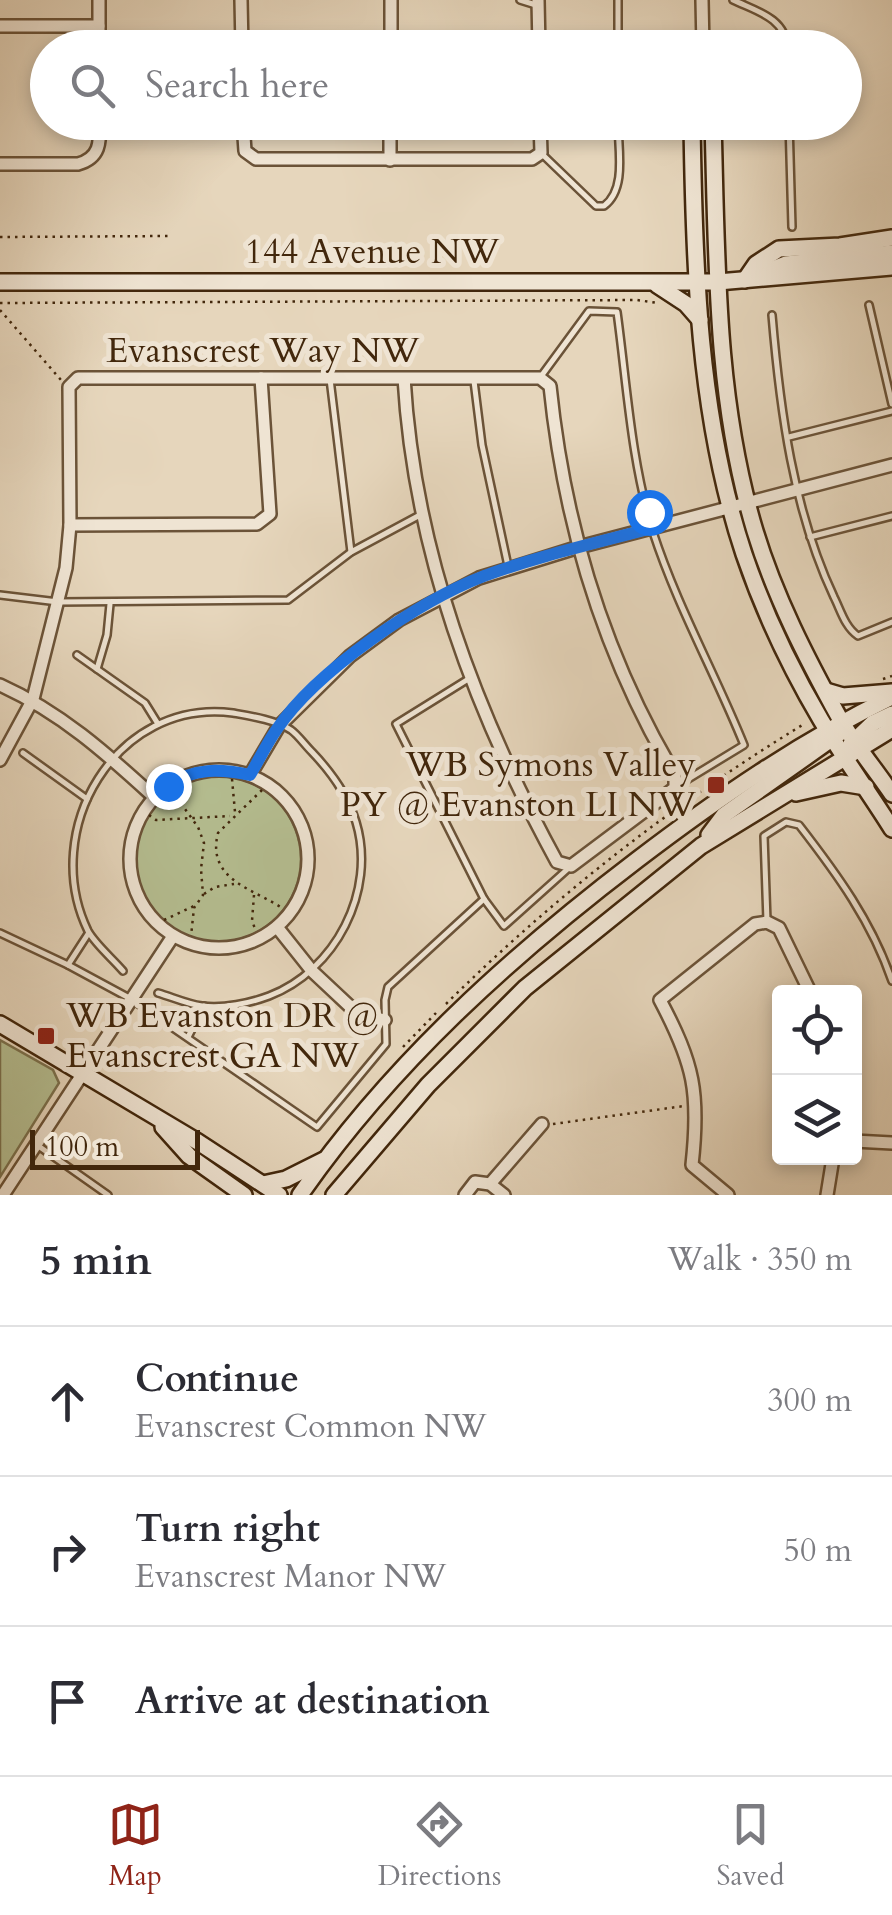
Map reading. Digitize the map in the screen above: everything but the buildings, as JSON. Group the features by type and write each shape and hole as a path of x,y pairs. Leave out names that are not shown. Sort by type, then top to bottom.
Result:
{"main road":[{"path":"693,140 700,320 713,424 739,504 789,620 826,691 834,731"},
{"path":"714,140 726,396 745,557 781,640 845,757 892,829"},
{"path":"745,280 756,264 778,249 892,238"},
{"name":"144 Avenue NW","path":"745,280 786,264 892,253"},
{"name":"144 Avenue NW","path":"0,282 718,282 892,266"},
{"path":"651,282 686,304 700,320"},
{"path":"826,691 843,696 892,694"},
{"path":"300,1195 413,1057 500,969 680,827 892,694"},
{"path":"334,1195 428,1086 525,988 700,846 845,757 872,723 892,714"},
{"path":"858,743 892,729"},
{"path":"834,731 858,743 892,794"},
{"path":"700,846 724,816 834,731"},
{"path":"777,797 840,783 866,786"},
{"path":"0,1024 279,1195"},
{"path":"157,1120 189,1156 244,1195"},
{"path":"263,1184 286,1180 327,1158"}],"street":[{"path":"99,0 99,30"},
{"path":"242,0 242,30"},
{"path":"390,30 391,0"},
{"path":"702,0 703,30"},
{"path":"538,3 539,30"},
{"path":"0,26 99,26"},
{"path":"0,164 78,164 89,161 100,140"},
{"path":"244,140 245,151 256,160 532,159 541,154 541,140"},
{"path":"390,140 390,160"},
{"name":"Evanscrest Way NW","path":"0,760 33,700 58,602 70,525 69,387 78,378 540,378"},
{"path":"70,525 257,524 270,514 260,378"},
{"path":"404,378 422,514 443,598 470,678 516,786 557,862 571,866 674,788 675,775 626,682 597,609 557,455 550,386 540,378"},
{"path":"250,775 279,726 350,656 399,620 479,578 739,504 892,466"},
{"path":"0,685 33,700 89,738 154,797"},
{"path":"225,769 250,775 277,790 297,814 307,843 308,874 297,903 278,927 254,942 226,948 199,946 173,936 141,904 132,882 129,860 140,815 174,781 199,772 225,769"},
{"path":"728,1195 692,1166 696,1104 685,1047 660,1000 755,924 767,922 778,928 806,985"},
{"path":"278,927 312,971 359,1015 385,1020"},
{"path":"3,1195 173,936"},
{"path":"490,1184 542,1124"},
{"path":"862,1142 892,1143"},
{"path":"827,1195 832,1165"},
{"path":"464,1195 476,1182 490,1184 504,1195"}],"lane":[{"path":"520,0 538,3"},
{"path":"618,0 618,30"},
{"path":"734,0 776,21 782,30"},
{"path":"541,154 596,206 604,206 613,198 618,182 618,140"},
{"path":"790,140 792,227"},
{"path":"788,437 892,407 869,305"},
{"path":"540,378 589,311 616,312 631,429 652,528 670,579 744,744 674,788"},
{"path":"772,315 796,489 810,537 849,630 858,636 892,622"},
{"path":"473,378 482,445 509,568"},
{"path":"330,379 350,552"},
{"path":"0,595 58,602 288,600 350,552 422,514"},
{"path":"810,537 892,516"},
{"path":"97,669 107,635 110,602"},
{"path":"77,654 145,704 158,724"},
{"path":"470,678 396,724 484,899 504,926 571,866"},
{"path":"123,971 89,933 73,877 74,830 86,799 111,757 158,724 211,710 288,728 333,777 357,825 360,877 335,946 288,989 251,1002 204,1006 158,993"},
{"path":"23,753 86,799"},
{"path":"767,922 764,836 786,822 799,825 844,882 868,924 892,982"},
{"path":"0,933 68,964 131,1000 317,1126 386,1044 388,987 484,899"},
{"path":"68,964 89,933"},
{"path":"188,1037 204,1006"},
{"path":"35,1144 108,1195"}],"path":[{"path":"0,237 169,236"},
{"path":"0,303 638,300 660,304"},
{"path":"0,310 69,387"},
{"path":"232,779 234,815"},
{"path":"204,843 216,837 262,790"},
{"path":"172,791 198,827 204,843 203,895"},
{"path":"149,816 156,820 234,815"},
{"path":"216,837 222,864 237,884 282,908"},
{"path":"164,920 196,904 215,887 237,884"},
{"path":"254,894 252,921 256,930"},
{"path":"191,936 196,904"},
{"path":"398,1038 404,1046"},
{"path":"542,1124 696,1104"}],"green space":[{"path":"218,776 250,782 277,800 295,827 301,859 295,891 277,918 250,936 218,942 186,936 159,918 141,891 135,859 141,827 159,800 186,782"},
{"path":"0,1040 53,1070 59,1083 0,1177"}],"place":[{"name":"WB Symons Valley PY @ Evanston LI NW","path":"716,785"},
{"name":"WB Evanston DR @ Evanscrest GA NW","path":"46,1036"}],"route":[{"path":"168,786 199,772 225,769 250,775 279,726 310,693 350,656 399,620 479,578 652,528 649,512"}]}
